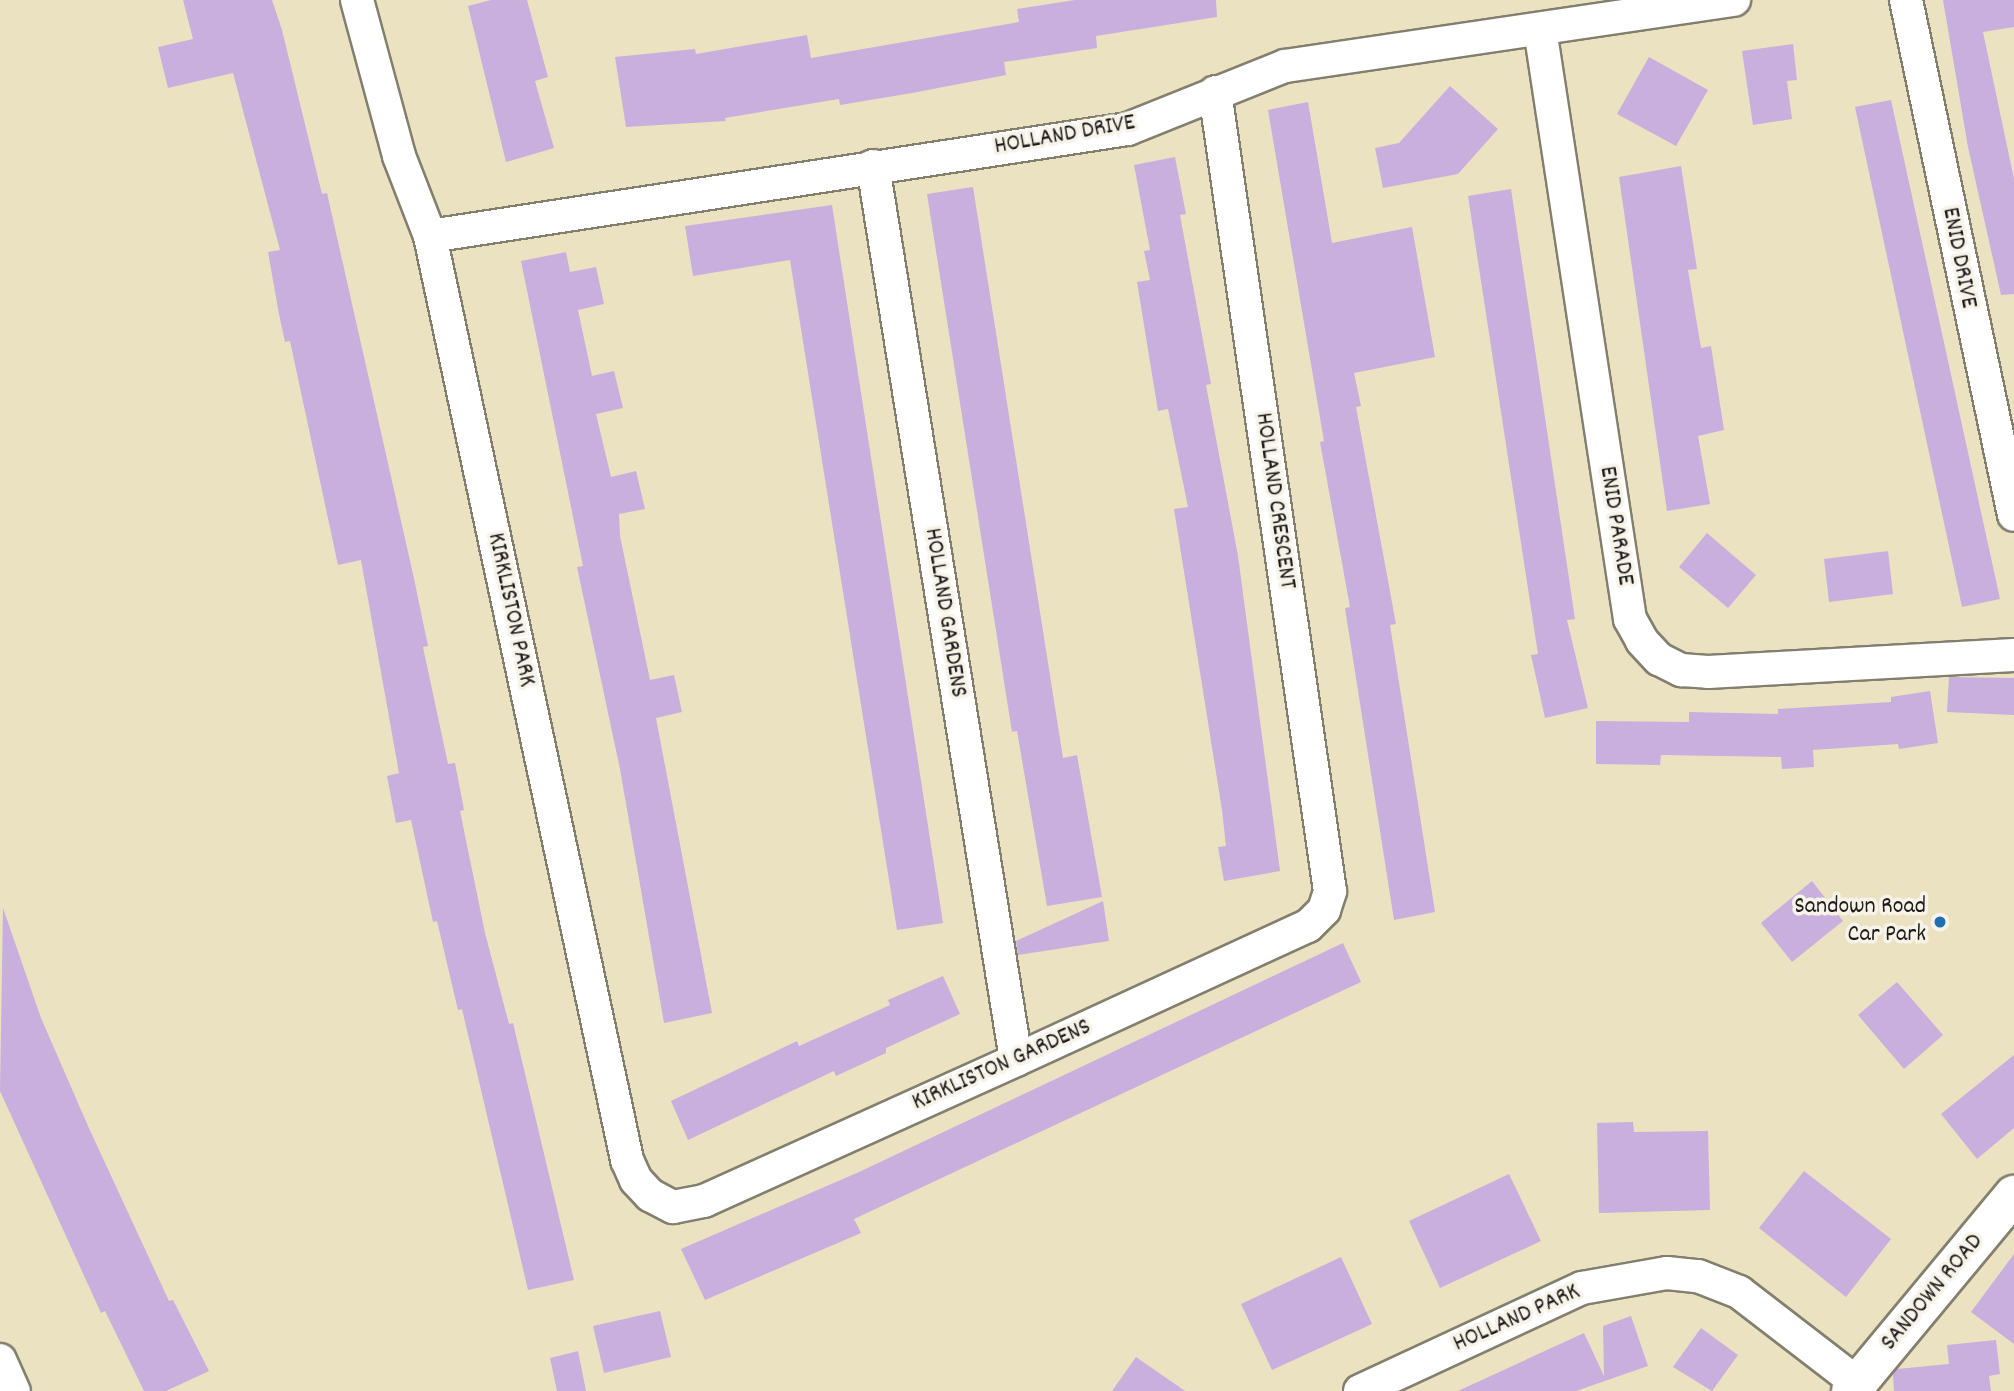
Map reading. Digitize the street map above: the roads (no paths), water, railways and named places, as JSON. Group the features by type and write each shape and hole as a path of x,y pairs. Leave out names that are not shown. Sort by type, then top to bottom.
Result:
{"street":[{"name":"KIRKLISTON PARK","path":"356,0 399,156 430,236 627,1160 636,1180 650,1195 673,1207"},
{"name":"HOLLAND DRIVE","path":"430,236 1128,129 1284,66 1734,0"},
{"name":"ENID DRIVE","path":"1906,0 2014,515"},
{"name":"ENID PARADE","path":"1540,29 1630,619 1642,641 1659,659 1681,670 1708,672 2014,655"},
{"name":"HOLLAND CRESCENT","path":"1215,92 1330,891 1324,910"},
{"name":"HOLLAND GARDENS","path":"873,166 1016,1060"},
{"name":"KIRKLISTON GARDENS","path":"673,1207 704,1201 1016,1060 1308,926 1324,910"},
{"name":"SANDOWN ROAD","path":"1856,1388 2011,1207"},
{"name":"HOLLAND PARK","path":"1360,1391 1582,1288 1667,1273 1698,1276 1739,1292 1856,1388"},
{"path":"0,1360 13,1391"}],"place":[{"name":"Sandown Road Car Park","path":"1940,922"}]}
